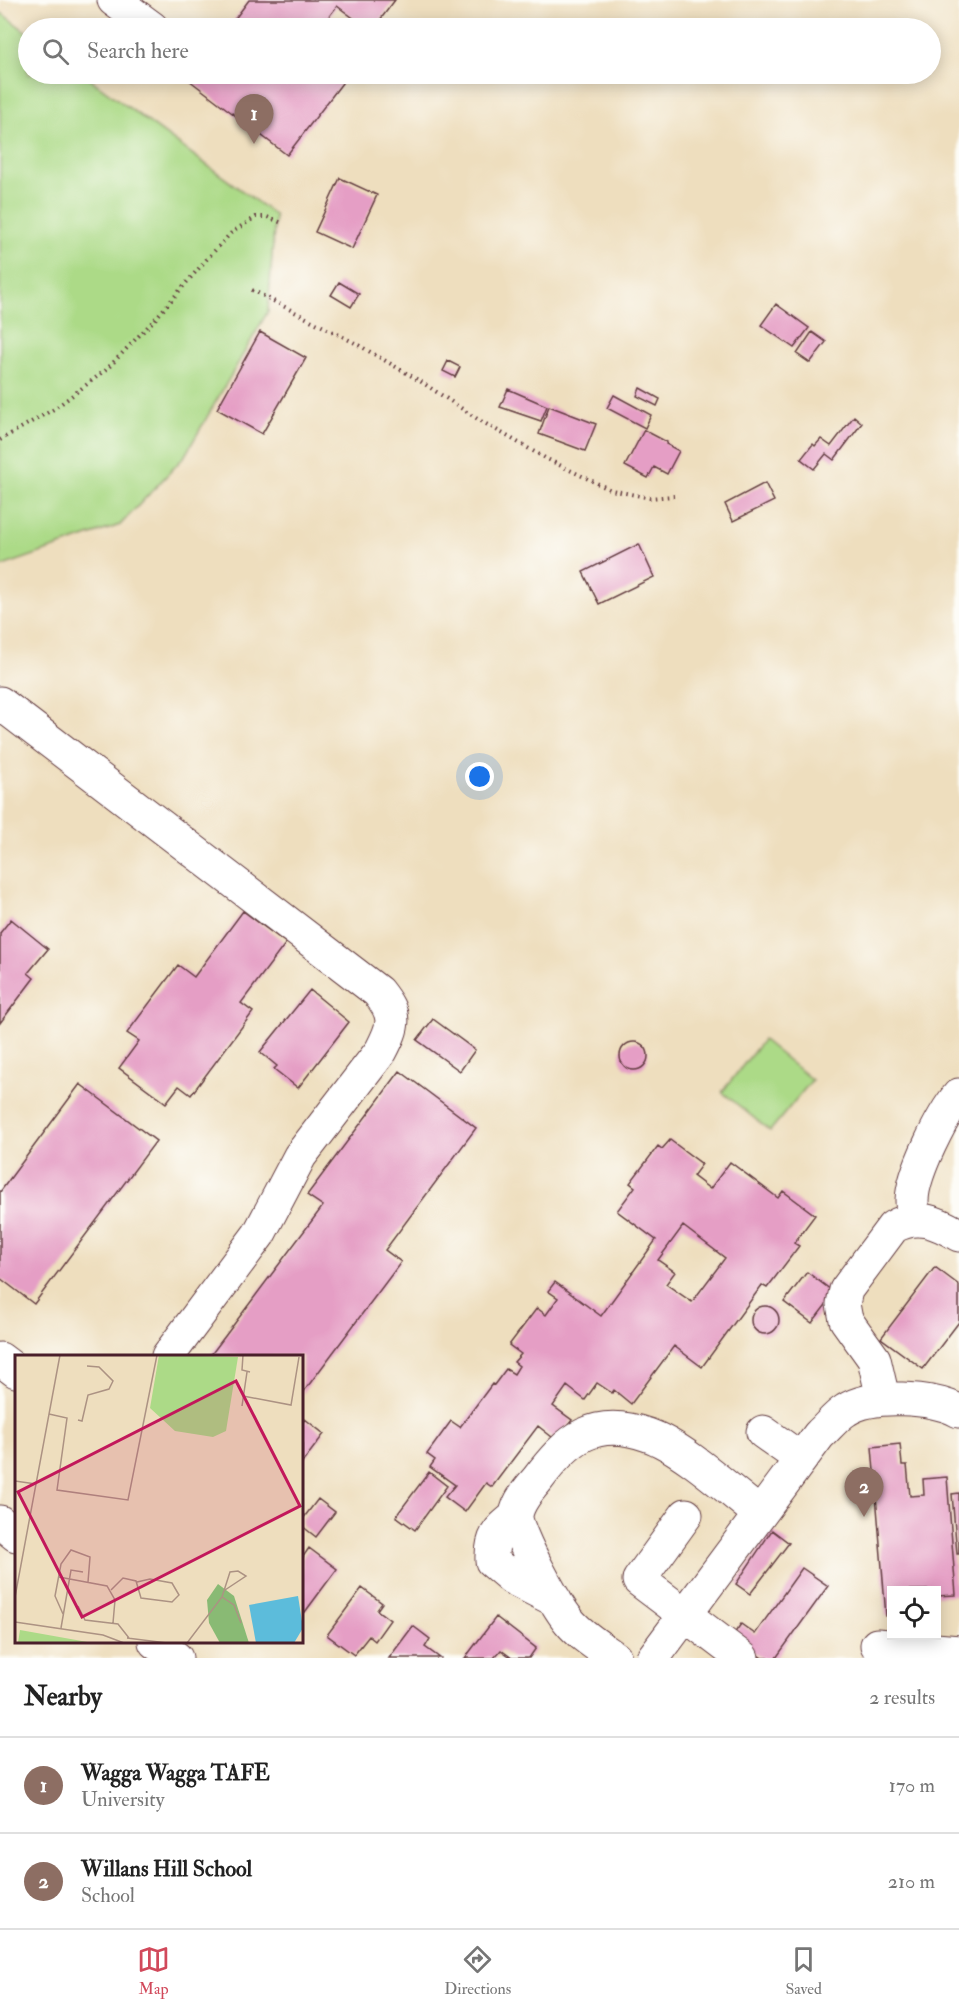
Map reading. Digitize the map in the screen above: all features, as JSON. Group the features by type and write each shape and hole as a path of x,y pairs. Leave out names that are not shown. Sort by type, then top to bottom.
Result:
{"street":[{"path":"118,1 139,18"},
{"path":"0,703 378,992 390,1006 391,1027 381,1051 300,1156 259,1234 169,1355"},
{"path":"914,1218 912,1200 922,1164 938,1129 959,1095"},
{"path":"884,1398 874,1359 846,1320 843,1304 846,1290 893,1227 902,1221 914,1218 926,1219 959,1235"},
{"path":"0,1359 15,1370"},
{"path":"653,1658 819,1435 847,1409 884,1398 915,1400 959,1410"},
{"path":"615,1658 569,1622 555,1600 512,1578 492,1561 491,1544 499,1530 516,1516 524,1496 551,1460 573,1440 595,1430 618,1428 649,1435 670,1446 760,1514"},
{"path":"763,1432 801,1459"},
{"path":"686,1515 639,1580 742,1658"},
{"path":"157,1643 176,1658"},
{"path":"878,1645 959,1652"}],"path":[{"path":"0,440 54,409 106,370 240,226 256,216 267,217 282,223"},
{"path":"252,290 420,381 480,420 547,459 610,490 650,498 674,496"}],"green space":[{"path":"0,12 18,26 18,84 97,84 275,215 268,311 184,457 120,525 0,567"},
{"path":"763,1040 812,1080 770,1131 722,1092"}],"building":[{"path":"249,0 395,0 382,18 353,18 337,6 328,18 236,18"},
{"path":"194,84 341,84 287,155"},
{"path":"340,178 377,195 352,249 315,232"},
{"path":"339,282 359,294 351,307 331,295"},
{"path":"776,304 809,328 794,348 761,325"},
{"path":"260,332 306,358 262,434 217,409"},
{"path":"812,332 826,342 810,363 797,354"},
{"path":"448,361 460,367 455,377 443,371"},
{"path":"640,388 660,399 657,406 637,396"},
{"path":"508,389 547,406 541,421 500,407"},
{"path":"614,395 651,415 645,428 607,408"},
{"path":"549,406 596,424 585,451 539,434"},
{"path":"854,416 862,423 834,460 826,454 814,469 801,459 813,444 815,446 821,439 831,446"},
{"path":"644,430 679,451 667,474 654,467 648,478 625,466"},
{"path":"765,483 774,501 733,521 725,504"},
{"path":"639,544 654,577 599,604 583,572"},
{"path":"243,911 286,943 241,1003 253,1012 191,1095 179,1086 166,1103 119,1068 139,1041 127,1033 178,965 194,977"},
{"path":"11,919 48,949 28,973 34,978 0,1023 0,933"},
{"path":"310,990 349,1022 298,1088 274,1069 277,1066 260,1052"},
{"path":"433,1019 475,1050 460,1071 417,1040"},
{"path":"634,1042 644,1046 648,1056 644,1066 634,1070 624,1066 620,1056 624,1046"},
{"path":"400,1071 476,1128 385,1250 401,1262 303,1393 303,1355 211,1355 323,1206 307,1195"},
{"path":"80,1084 156,1141 34,1304 0,1278 0,1192"},
{"path":"670,1140 702,1164 693,1176 710,1189 730,1162 778,1198 783,1191 815,1215 794,1243 799,1246 767,1288 762,1285 702,1367 674,1346 631,1404 614,1390 612,1393 597,1383 585,1400 567,1386 553,1406 572,1420 557,1441 538,1426 492,1487 486,1483 465,1512 445,1497 455,1485 430,1467 435,1460 427,1454 451,1421 460,1427 506,1369 514,1374 519,1366 514,1362 521,1354 509,1345 537,1308 546,1315 558,1298 548,1291 555,1282 601,1316 656,1240 617,1211 635,1187 630,1183 658,1146 662,1149","holes":["683,1226 725,1258 692,1302 666,1284 675,1272 658,1260"]},
{"path":"935,1267 959,1285 959,1322 923,1369 881,1338"},
{"path":"807,1272 835,1293 812,1323 784,1302"},
{"path":"765,1306 775,1310 779,1320 775,1330 765,1334 755,1330 751,1320 755,1310"},
{"path":"305,1419 324,1434 303,1462 303,1422"},
{"path":"900,1444 902,1465 907,1465 910,1496 924,1495 923,1479 947,1477 956,1595 941,1596 941,1586 887,1586 886,1616 872,1447"},
{"path":"429,1472 447,1486 415,1530 396,1516"},
{"path":"959,1493 959,1554 957,1554 952,1494"},
{"path":"318,1499 335,1512 316,1537 303,1527 303,1519"},
{"path":"772,1530 789,1543 750,1594 736,1584"},
{"path":"309,1548 337,1569 305,1612 303,1610 303,1557"},
{"path":"802,1568 828,1586 776,1658 762,1658 731,1638 741,1624 755,1634"},
{"path":"362,1588 382,1603 377,1610 390,1620 375,1641 369,1636 354,1655 327,1635"},
{"path":"496,1617 536,1648 529,1658 512,1658 501,1650 494,1658 465,1658"},
{"path":"413,1626 430,1639 425,1647 440,1658 389,1658"}],"place":[{"name":"Wagga Wagga TAFE","path":"254,144"},
{"name":"Willans Hill School","path":"864,1517"}]}
